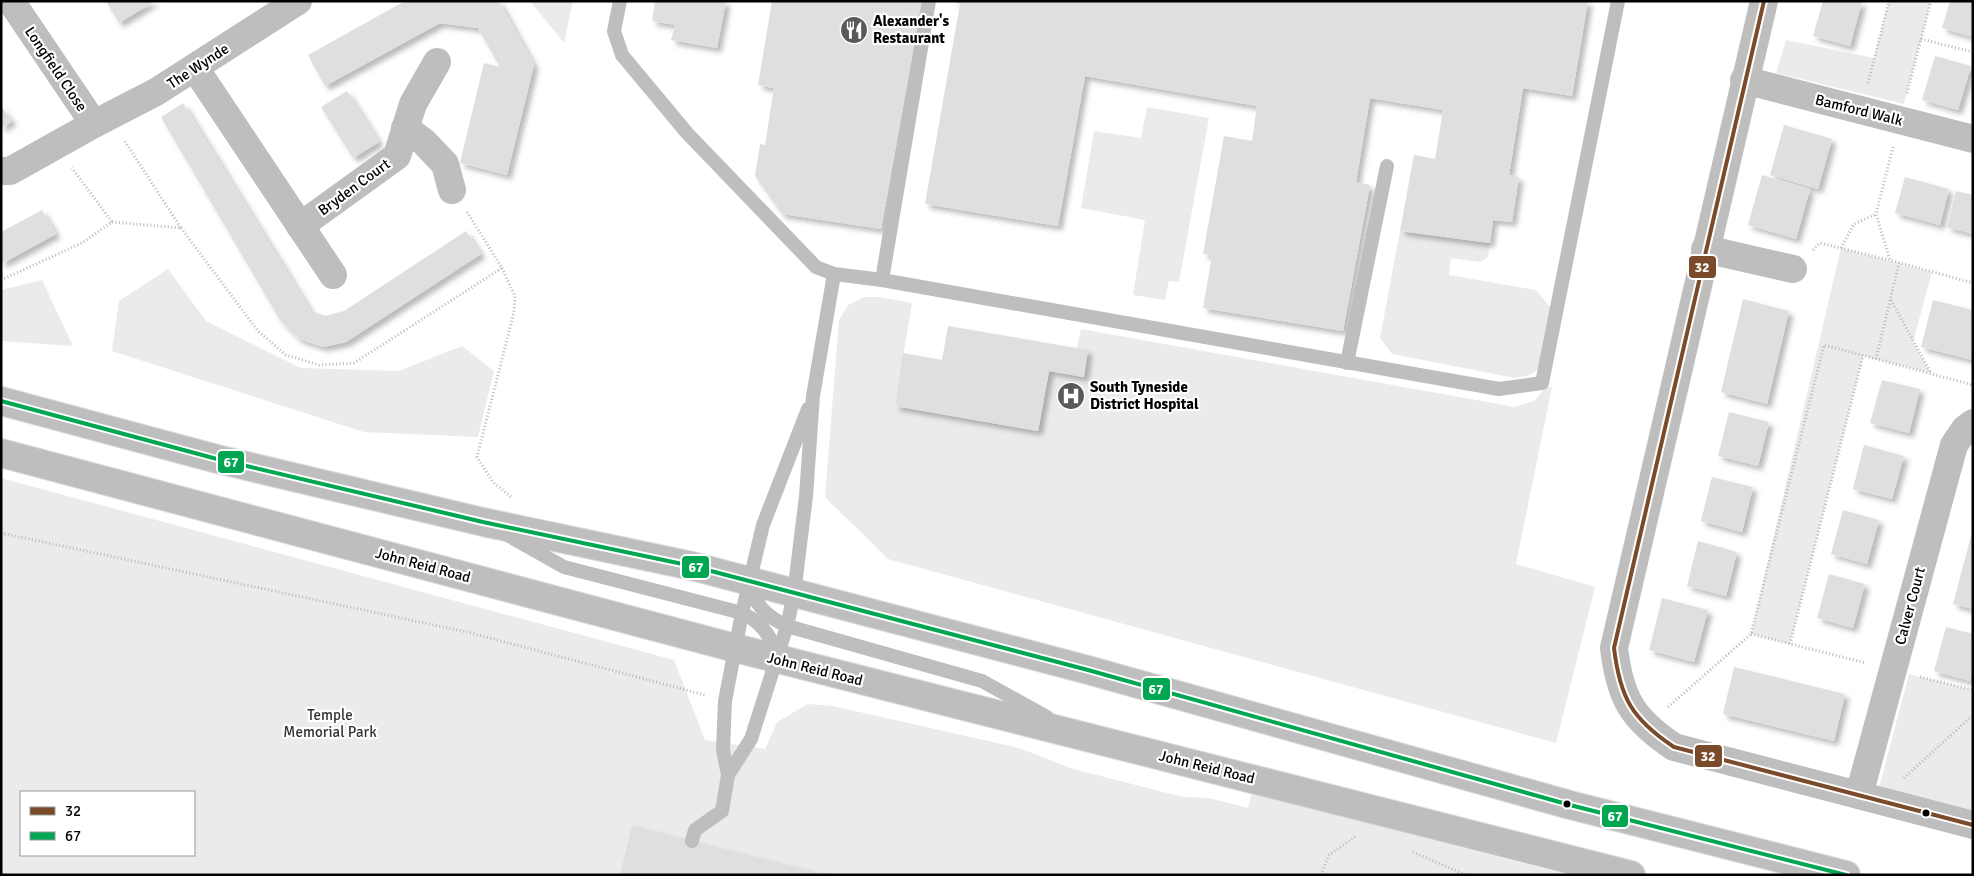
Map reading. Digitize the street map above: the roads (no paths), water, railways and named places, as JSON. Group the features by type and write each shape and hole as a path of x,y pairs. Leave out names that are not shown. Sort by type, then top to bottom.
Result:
{"main road":[{"name":"Longfield Close","path":"1,170 10,171 101,120 11,1"},
{"name":"The Wynde","path":"101,120 156,92 298,1"},
{"path":"1764,1 1744,80 1614,648 1617,674 1636,718 1674,747 1694,754 1973,825"},
{"name":"Bryden Court","path":"300,226 397,156 413,104 437,62"},
{"path":"195,68 333,275"},
{"name":"Bamford Walk","path":"1744,80 1973,139"},
{"path":"405,128 424,142 445,164 452,190"},
{"path":"1705,249 1793,269"},
{"path":"1,402 217,459 483,522 692,566 1088,670 1570,805 1846,875"},
{"name":"Calver Court","path":"1870,798 1893,670 1954,446 1965,428 1973,423"},
{"name":"John Reid Road","path":"1,453 777,659 1631,875"}],"lane":[{"path":"620,1 614,31 622,56 687,133 816,267 834,274 882,280 1498,390 1542,382 1618,1"},
{"path":"882,280 929,1"},
{"path":"1347,363 1388,166"},
{"path":"728,775 751,739 787,626 794,594 806,496 813,396 834,274"},
{"path":"692,841 695,830 722,811 728,775 723,750 725,701 749,581 762,525 813,396"},
{"path":"483,522 564,567 742,613 754,619 763,628 775,649 777,659"},
{"path":"749,581 751,593 758,605 766,614 787,626 982,681 1076,734"}],"place":[{"name":"Alexander's Restaurant","path":"854,30"},
{"name":"South Tyneside District Hospital","path":"1071,396"}],"park label":[{"name":"Temple Memorial Park","path":"330,724"}]}
